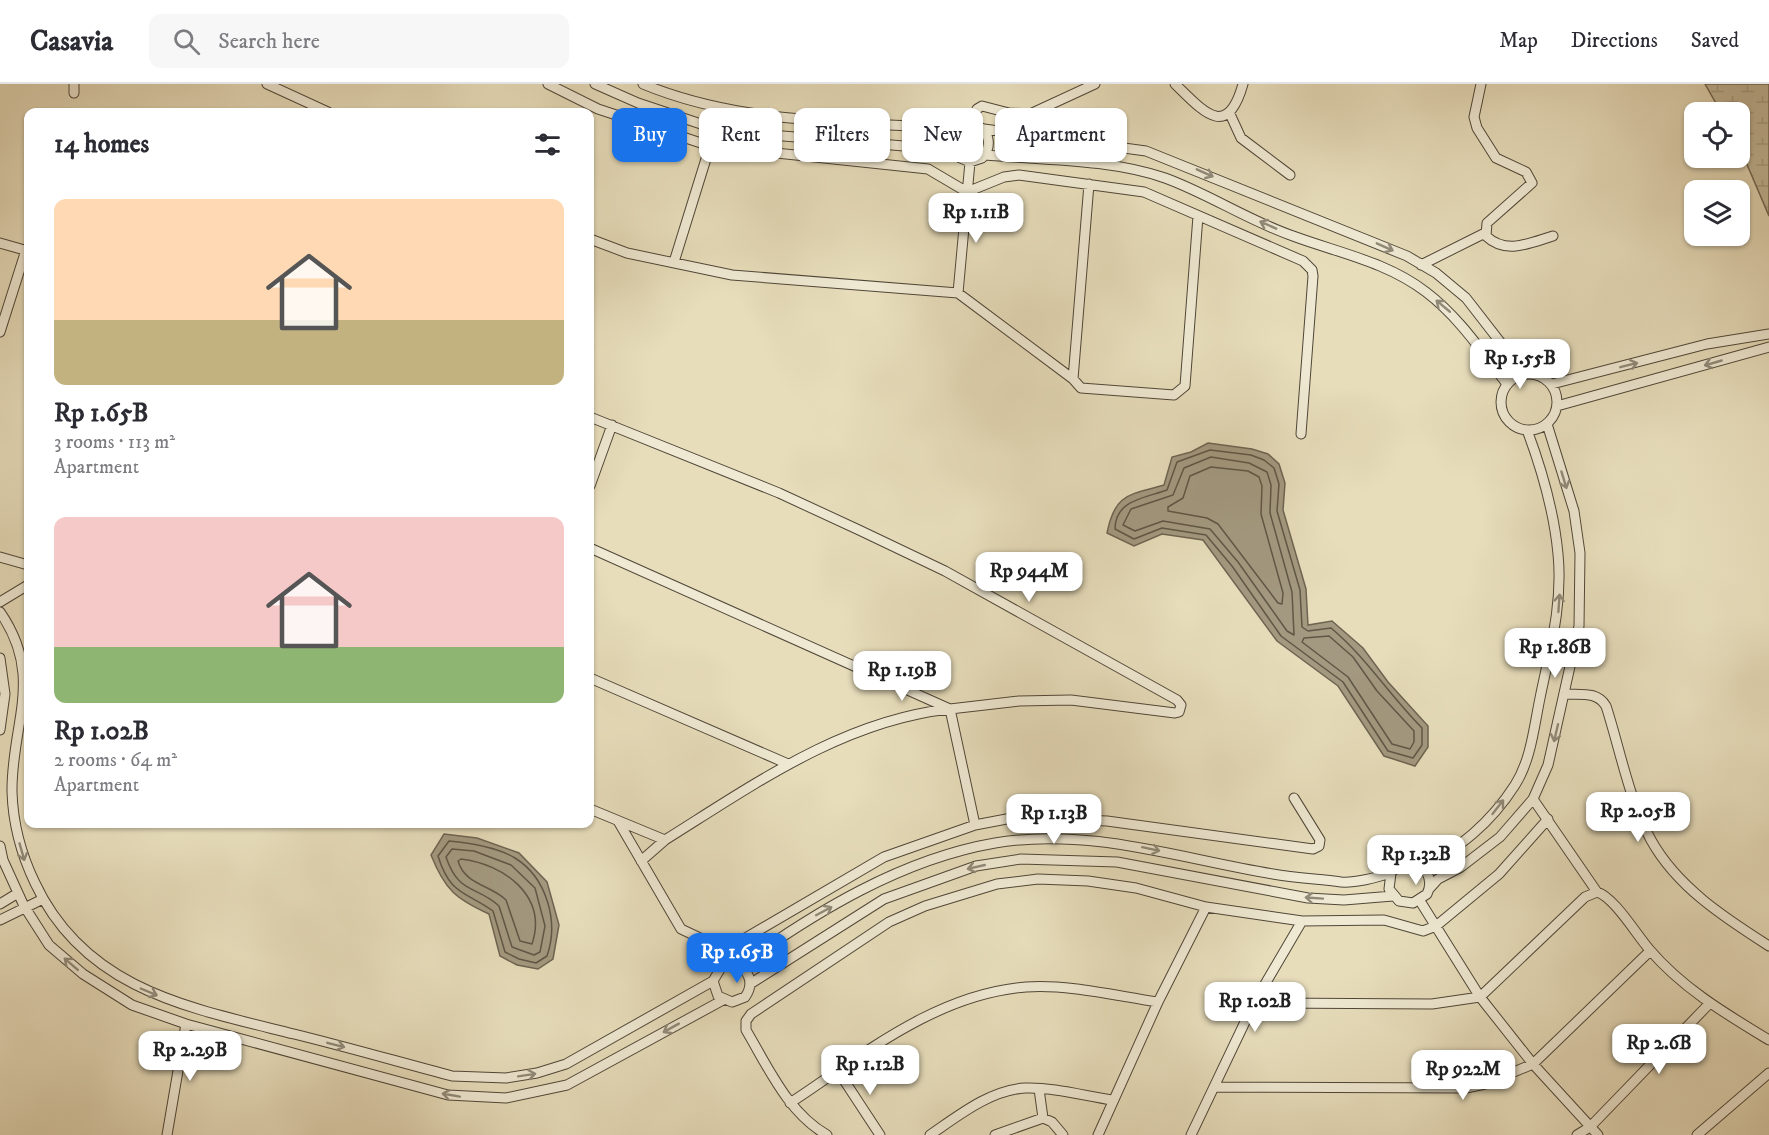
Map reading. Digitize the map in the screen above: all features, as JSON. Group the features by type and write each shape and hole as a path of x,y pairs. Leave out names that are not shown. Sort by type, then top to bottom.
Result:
{"street":[{"path":"267,84 319,108"},
{"path":"548,84 598,109 699,142"},
{"path":"596,84 647,107 710,127 747,133 902,146"},
{"path":"643,84 714,108 804,118 902,125"},
{"path":"979,108 982,106 1009,113 1030,114 1095,84"},
{"path":"1175,84 1204,112 1218,117 1230,114 1238,102 1243,84"},
{"path":"1481,84 1474,117 1477,128 1496,158 1526,172 1532,183 1527,190 1487,223 1485,233 1491,241 1503,246 1518,247 1552,236"},
{"path":"1230,114 1241,138 1290,175"},
{"path":"984,129 989,147 985,155 1101,165 1156,176 1292,236 1362,258 1398,274 1425,291 1452,314 1507,384"},
{"path":"984,129 1146,151 1199,171 1299,215 1366,238 1421,265 1466,298 1525,374"},
{"path":"782,154 928,169 967,192"},
{"path":"674,262 705,162"},
{"path":"958,293 970,162"},
{"path":"967,192 1004,177 1019,175 1144,192 1303,261 1312,270 1301,434"},
{"path":"1073,379 1089,184"},
{"path":"594,241 627,253 732,275 958,293 1073,379 1081,388 1174,395 1182,390 1198,216"},
{"path":"1421,265 1485,233"},
{"path":"0,243 24,249"},
{"path":"0,332 24,259"},
{"path":"1552,384 1707,344 1769,334"},
{"path":"1557,406 1769,347"},
{"path":"1525,374 1540,376 1552,384 1557,394 1554,416 1547,424 1527,430 1515,426 1505,417 1501,405 1502,394 1507,384 1525,374"},
{"path":"594,418 778,493 923,561 1177,700 1181,705 1179,712 1176,713 1097,702 1041,699 931,711 873,726 788,764 665,840 641,861"},
{"path":"750,984 884,899 976,866 1021,859 1117,862 1308,898 1344,900 1393,896 1406,903 1420,901 1438,879 1461,867 1500,837 1533,800 1548,765 1579,626 1580,553 1574,511 1547,424"},
{"path":"594,475 612,425"},
{"path":"740,966 796,926 893,876 961,850 997,843 1039,839 1120,843 1273,874 1347,882 1391,873 1403,863 1417,864 1430,861 1452,849 1490,817 1516,784 1530,748 1557,624 1560,590 1553,517 1541,468 1527,430"},
{"path":"594,550 951,709"},
{"path":"0,556 24,564"},
{"path":"0,602 24,587"},
{"path":"0,612 18,649 24,687"},
{"path":"0,658 5,694 0,729"},
{"path":"594,680 788,764"},
{"path":"1565,694 1594,695 1602,698 1644,825 1668,864 1705,901 1769,946"},
{"path":"24,700 12,787 13,811 23,857 43,899 71,939 97,963 142,989 190,1008 452,1076 506,1078 537,1073 566,1064 713,981"},
{"path":"951,709 975,825"},
{"path":"618,821 681,928 716,945 737,943 884,857 975,825 1017,817 1107,821 1313,849 1319,846 1320,840 1294,798"},
{"path":"1533,800 1596,892 1608,898 1650,951 1709,1004 1769,1040"},
{"path":"594,811 665,840"},
{"path":"827,1135 815,1129 790,1103 746,1030 746,1021 751,1014 889,922 907,914 958,894 997,884 1038,879 1088,881 1136,888 1206,907 1302,921 1384,920 1402,923 1423,931 1436,926 1499,874 1548,819"},
{"path":"0,846 24,906 49,945 83,974 132,1005 186,1024 448,1095 506,1098 567,1085 723,1000"},
{"path":"1417,864 1428,874 1429,890"},
{"path":"1391,873 1389,880 1393,896"},
{"path":"1254,1003 1432,1004 1480,997 1585,897 1596,892"},
{"path":"0,904 18,893"},
{"path":"0,920 24,906 43,899"},
{"path":"1420,901 1480,997 1533,1064 1598,1135"},
{"path":"1098,1135 1158,1002 1206,907"},
{"path":"1191,1135 1254,1003 1302,921"},
{"path":"716,945 711,958 718,970"},
{"path":"1215,1088 1466,1088 1485,1084 1533,1064 1650,951"},
{"path":"728,964 740,966 748,974 750,984 748,993 732,1002 723,1000 715,992 713,981 718,970 728,964"},
{"path":"790,1103 898,1032 932,1013 998,991 1028,987 1058,988 1158,1002"},
{"path":"1577,1135 1590,1127 1709,1004"},
{"path":"167,1135 186,1024"},
{"path":"838,1071 879,1135"},
{"path":"1697,1135 1769,1073"},
{"path":"930,1135 997,1096 1019,1089 1039,1089 1112,1100"},
{"path":"1039,1089 1042,1118"},
{"path":"995,1135 1042,1118 1052,1122 1063,1135"}],"green space":[{"path":"1705,84 1769,84 1769,216 1749,168 1750,102 1715,102"}],"water":[{"path":"1208,443 1252,449 1268,454 1279,464 1285,483 1283,510 1306,589 1308,625 1332,621 1363,648 1388,682 1428,726 1428,747 1415,766 1384,756 1338,686 1277,641 1203,540 1162,534 1134,546 1107,533 1114,510 1119,503 1133,494 1164,485 1172,457 1191,452"},
{"path":"444,834 477,838 519,853 547,882 559,925 553,959 538,969 517,965 500,956 489,914 453,892 436,867 431,855"}]}
